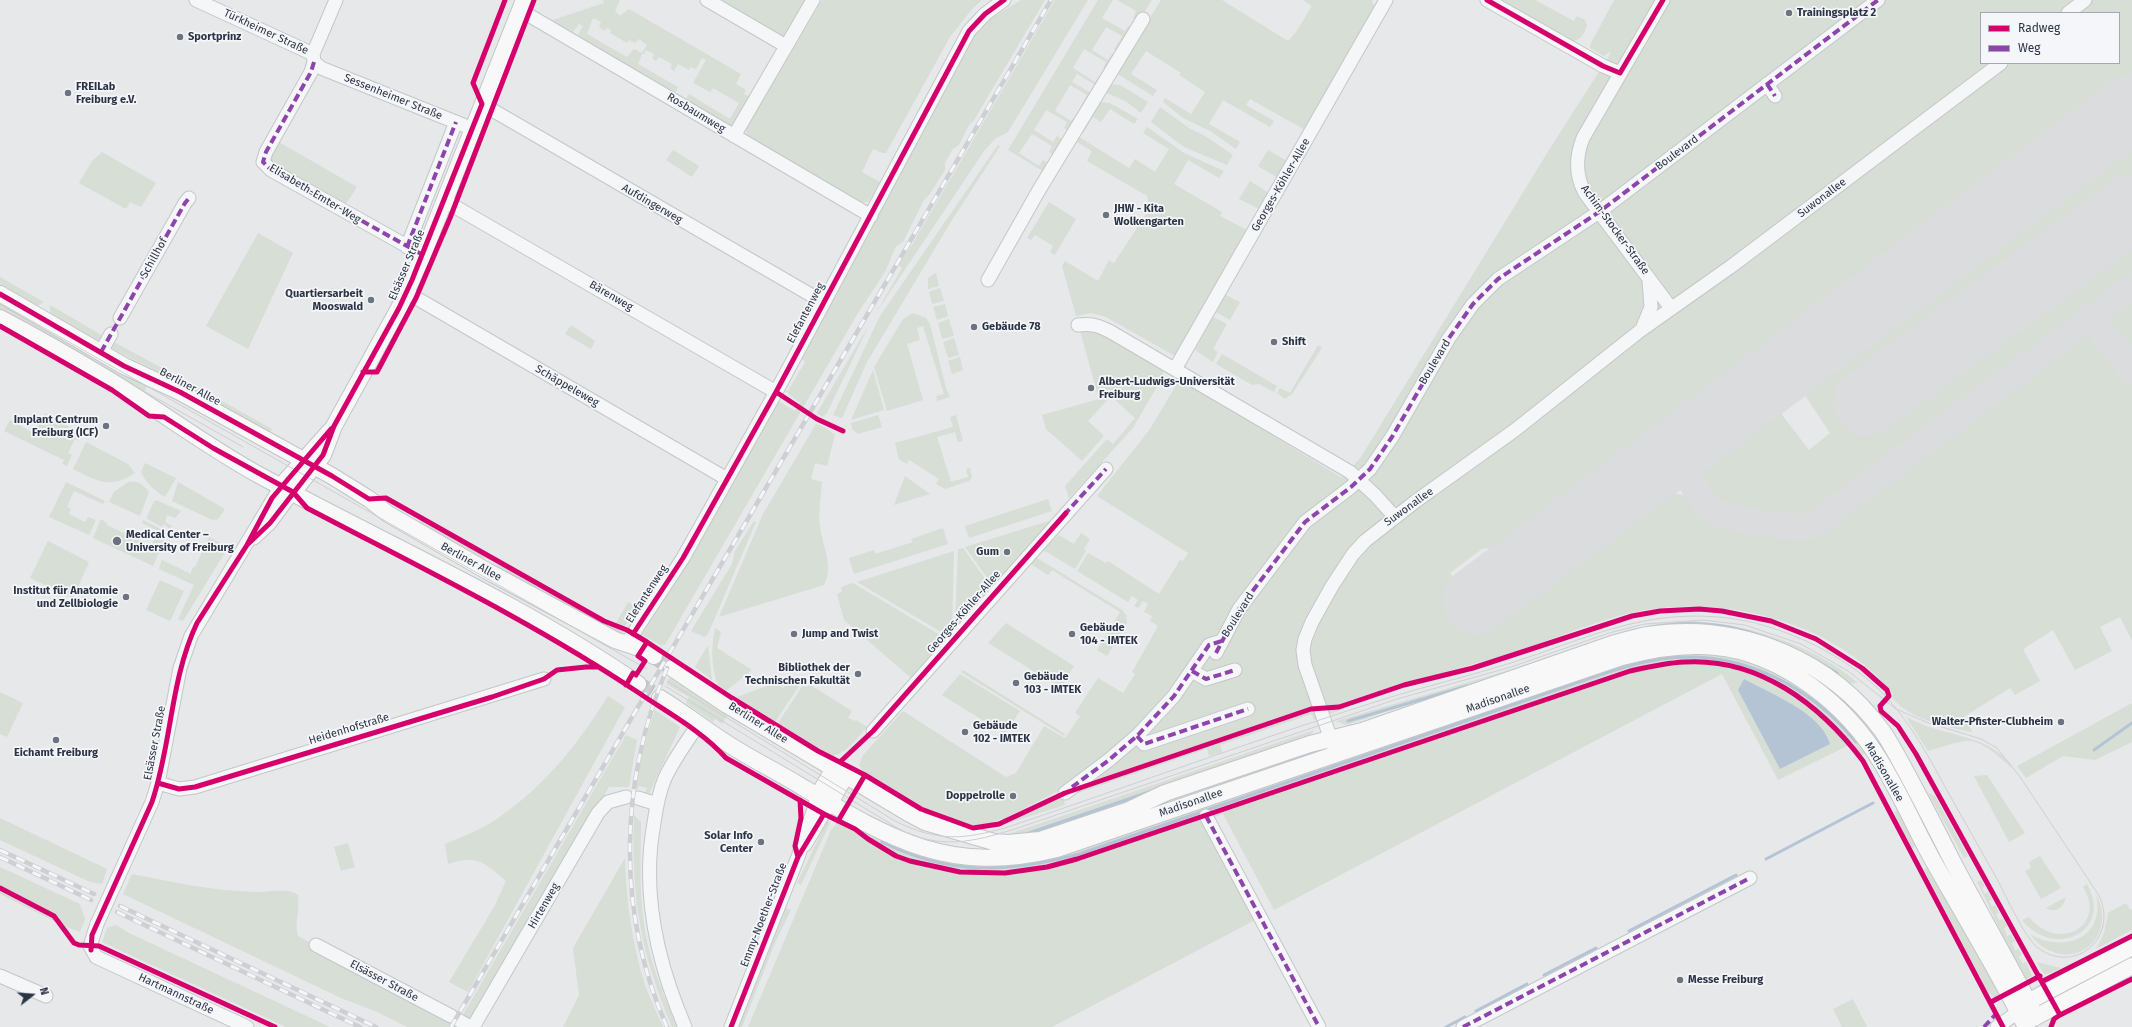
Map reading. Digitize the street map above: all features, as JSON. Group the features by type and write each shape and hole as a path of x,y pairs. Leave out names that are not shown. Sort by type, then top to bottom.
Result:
{"main road":[{"name":"Elsässer Straße","path":"287,489 308,463 333,426 406,292 445,201 522,5"},
{"name":"Berliner Allee","path":"0,294 124,366 180,392 308,463 369,499 388,514 445,547 605,635 627,643 654,656"},
{"name":"Berliner Allee","path":"0,318 108,379 213,448 287,489 454,576 566,639 638,684"},
{"name":"Madisonallee","path":"839,773 894,806 925,822 994,842 1023,842 1040,840 1129,810 1165,793 1310,744 1362,731 1615,643 1655,634 1708,632 1761,643 1790,654 1824,674 1857,702 1882,730 1918,793 2027,1019"},
{"name":"Madisonallee","path":"824,800 884,832 924,849 971,858 1017,857 1056,849 1584,669 1648,650 1703,646 1737,650 1782,668 1817,691 1840,710 1867,741 2027,1019"},
{"name":"Berliner Allee","path":"672,668 727,705 839,773"},
{"path":"660,698 726,743 824,800 839,773"},
{"path":"2027,1019 2132,947"},
{"path":"2027,1019 2132,966"}],"street":[{"name":"Türkheimer Straße","path":"196,0 314,58"},
{"path":"314,58 336,0"},
{"path":"707,0 786,46"},
{"path":"734,136 813,0"},
{"name":"Elefantenweg","path":"627,643 683,558 776,392 969,31 985,14 1004,0"},
{"name":"Georges-Köhler-Allee","path":"1175,369 1386,0"},
{"path":"1487,0 1620,73"},
{"name":"Achim-Stocker-Straße","path":"1663,0 1620,73 1584,138 1578,153 1579,180 1585,193 1671,308"},
{"name":"Boulevard","path":"1065,793 1109,760 1137,736 1174,696 1209,645 1218,650 1239,609 1305,522 1359,480 1370,469 1392,436 1449,338 1473,304 1498,279 1599,212 1878,0"},
{"path":"2069,12 2086,0"},
{"name":"Rosbaumweg","path":"522,5 734,136 871,216"},
{"path":"988,280 1039,190 1143,20"},
{"name":"Sessenheimer Straße","path":"314,58 322,68 473,129"},
{"name":"Elisabeth-Emter-Weg","path":"314,58 311,72 266,152 264,162 272,170 423,255"},
{"name":"Suwonallee","path":"1336,754 1305,665 1303,650 1305,639 1325,597 1353,554 1365,541 1395,517 1515,430 1641,330 1733,265 2000,64"},
{"path":"1767,84 1775,96"},
{"name":"Aufdingerweg","path":"482,104 823,302"},
{"path":"407,247 456,122"},
{"name":"Schillhof","path":"120,318 189,198"},
{"name":"Bärenweg","path":"445,201 776,392"},
{"name":"Suwonallee","path":"1641,330 1651,307 1651,286 1647,275"},
{"name":"Schäppeleweg","path":"406,292 727,479"},
{"path":"1078,325 1088,323 1098,325 1318,452 1359,480 1395,517"},
{"path":"101,352 111,334"},
{"name":"Georges-Köhler-Allee","path":"873,731 941,661 1037,551 1064,510 1106,469"},
{"name":"Elsässer Straße","path":"105,962 96,957 91,950 90,940 152,802 158,783 180,668 187,646 197,623 247,545 270,523 287,489"},
{"path":"1192,671 1206,679 1235,670"},
{"name":"Heidenhofstraße","path":"158,783 179,789 195,787 544,679"},
{"path":"1137,736 1144,744 1248,709"},
{"path":"685,1027 665,975 656,941 650,897 650,852 657,804 664,780 671,766 699,724"},
{"name":"Hirtenweg","path":"473,1027 598,813 608,802 632,798 657,804"},
{"name":"Emmy-Noether-Straße","path":"731,1027 798,857 824,800"},
{"path":"1206,816 1319,1027"},
{"path":"1462,1027 1750,878"},
{"name":"Elsässer Straße","path":"316,945 460,1021"},
{"name":"Hartmannstraße","path":"105,962 246,1027"},
{"path":"0,976 46,996"},
{"path":"1997,1027 2027,1019"}],"shaded area":[{"path":"603,0 620,0 615,11 620,16 629,9 741,74 736,84 746,90 744,94 748,96 752,90 755,92 733,128 685,100 689,94 730,119 739,103 713,88 710,92 693,83 706,60 702,58 696,69 690,67 689,70 678,64 674,71 670,68 672,64 659,57 656,61 652,58 654,54 646,50 644,54 642,54 638,64 678,87 674,95 582,41 583,38 578,35 583,26 579,24 573,32 550,21 604,3","holes":["593,18 601,22 599,27 605,31 607,28 611,30 610,33 627,43 629,40 635,43 639,39 647,45 642,53 634,49 627,57 587,34"]},
{"path":"716,0 808,0 785,36 782,37"},
{"path":"822,0 982,0 972,9 950,37 886,153 873,149 862,172 880,182 868,202 861,202 747,136 746,129"},
{"path":"1021,0 1045,0 974,120 969,125 959,145 952,150 945,163 945,170 930,194 924,200 903,242 896,246 885,272 858,313 665,645 661,645 642,635 680,576 778,401 795,411 800,403 783,389 788,391 805,362 800,358 966,45 985,22"},
{"path":"1055,0 1088,0 1008,132 995,139 984,151 876,313 902,268 898,265 913,243"},
{"path":"1098,0 1113,0 1102,18 1125,31 1128,26 1134,29 1119,54 1114,50 1122,36 1106,27 1092,50 1108,60 1112,54 1116,57 1107,71 1103,68 1106,62 1084,49 1073,68 1095,82 1099,76 1103,78 1097,86 1077,74 1072,82 1093,94 1084,108 1081,106 1087,95 1070,85 1055,111 1071,121 1073,118 1076,121 1070,132 1064,128 1067,122 1046,110 1034,130 1053,142 1057,136 1065,141 1056,157 1049,152 1052,146 1032,134 1019,153 1039,166 1043,160 1051,165 1046,173 1008,150"},
{"path":"1117,0 1152,0 1138,22 1133,18 1136,11"},
{"path":"1161,0 1222,0 1288,41 1296,32 1312,6 1303,0 1373,0 1372,2 1375,7 1305,130 1250,99 1246,105 1274,121 1270,127 1223,100 1209,124 1240,142 1236,149 1210,131 1183,118 1163,102 1165,98 1191,114 1205,92 1179,75 1181,73 1146,51 1131,74 1157,90 1153,96 1116,73"},
{"path":"1497,0 1535,0 1574,21 1577,16 1585,20 1587,25 1579,39 1569,41"},
{"path":"1614,0 2132,0 2132,80 1513,545 1482,549 1450,573 1488,622 1657,495 1669,493 1680,494 1696,502 1712,516 1733,522 1783,529 1799,530 1821,528 2090,326 2096,327 2132,374 2132,641 2120,617 2100,627 2112,651 2075,670 2053,630 2023,649 2040,681 2015,695 2010,688 1965,716 1972,732 1940,725 1918,717 1908,711 1892,698 1893,694 1868,668 1838,646 1804,629 1769,617 1732,609 1694,607 1657,608 1607,619 1504,655 1362,696 1342,703 1344,709 1314,720 1312,714 1220,745 1222,752 1209,756 1207,749 1063,798 1065,805 1008,823 1035,809 1062,798 1060,790 1003,819 982,825 971,825 921,806 863,771 859,765 863,755 903,711 1006,777 1016,773 1044,726 1065,738 1080,716 1075,713 1098,678 1123,693 1135,674 1132,672 1158,626 1150,621 1152,616 1144,612 1148,604 1143,601 1138,608 1134,606 1138,600 1132,596 1128,602 1077,571 1088,553 1106,563 1108,561 1159,594 1180,560 1183,561 1188,553 1097,496 1150,429 1178,382 1184,381 1342,478 1361,457 1611,51 1604,56 1590,48 1590,45"},
{"path":"1109,84 1120,85 1148,102 1141,113 1127,102 1105,92"},
{"path":"1098,102 1110,103 1138,119 1134,124 1110,109 1101,122 1093,117 1083,133 1080,131"},
{"path":"1160,107 1189,128 1207,137 1233,155 1227,165 1184,147 1151,122"},
{"path":"1147,127 1184,153 1224,171 1219,178 1188,160 1174,184 1222,212 1220,216 1247,230 1175,356 1106,317 1091,313 1076,316 1062,266 1065,261 1098,281 1109,260 1114,263 1150,208 1147,196 1087,161 1092,151 1077,142 1079,137 1129,168 1135,159 1155,172 1169,149 1143,133"},
{"path":"2132,137 2132,280 1812,520 1739,512 1717,505 1709,498 1704,489 1702,477 1705,460 1776,407 1809,450 1830,433 1800,388"},
{"path":"277,141 357,187 344,207 270,162 269,154"},
{"path":"998,145 1000,146 952,220 867,362 842,418 833,415 880,316"},
{"path":"673,150 699,166 692,177 666,160"},
{"path":"1268,150 1287,161 1278,178 1258,166"},
{"path":"102,152 156,183 141,207 130,202 126,209 79,183 92,161"},
{"path":"1250,181 1269,193 1259,209 1239,199"},
{"path":"1049,202 1076,219 1055,255 1050,252 1053,246 1035,235 1031,240 1027,238"},
{"path":"258,233 293,253 248,349 206,326"},
{"path":"936,273 939,286 928,289 928,278"},
{"path":"0,277 44,302 37,306 0,285"},
{"path":"940,288 944,301 932,304 929,292"},
{"path":"2132,294 2132,363 2102,321 2103,316"},
{"path":"1226,295 1240,302 1230,320 1216,312"},
{"path":"0,300 148,384 144,394 0,311"},
{"path":"945,304 948,316 937,320 933,307"},
{"path":"50,305 105,337 98,341 50,313"},
{"path":"913,313 926,318 930,324 946,388 950,397 937,401 936,396 944,394 923,326 917,328 920,340 907,344 923,400 887,411 874,367 903,319"},
{"path":"1213,317 1227,324 1213,349 1218,352 1213,362 1195,350"},
{"path":"949,319 954,336 942,339 938,323"},
{"path":"571,325 595,341 591,349 565,334"},
{"path":"869,325 827,413 823,417 817,413"},
{"path":"1095,329 1163,370 1163,376 1133,428 1069,498 1065,486 1107,439 1113,444 1135,418 1111,396 1088,421 1104,436 1082,461 1046,429 1042,415 1099,399 1080,331"},
{"path":"954,338 959,355 948,358 943,342"},
{"path":"112,341 177,376 175,380 112,349"},
{"path":"1318,345 1322,348 1292,394 1285,399 1277,393 1280,388 1290,393"},
{"path":"1222,354 1277,386 1274,392 1259,384 1252,385 1216,364"},
{"path":"960,357 963,370 952,374 948,361"},
{"path":"873,370 884,410 851,420"},
{"path":"192,384 272,429 270,433 190,388"},
{"path":"45,413 79,433 79,441 75,439 68,453 72,455 67,466 62,464 64,460 4,431 10,420 33,433"},
{"path":"878,415 882,427 858,434 852,429 851,423"},
{"path":"956,415 963,441 958,442 955,432 937,437 951,482 968,477 966,469 970,468 972,477 969,481 945,489 936,484 939,479 909,460 907,464 899,459 895,443 953,427 950,417"},
{"path":"816,424 826,428 835,435 827,466 815,463 811,479 822,482 819,520 828,563 827,578 824,585 719,617 763,514"},
{"path":"86,442 128,464 135,473 118,481 104,482 73,469"},
{"path":"145,463 176,478 165,497 151,486 143,476 141,472"},
{"path":"905,476 930,494 894,505"},
{"path":"66,482 105,501 103,504 74,491 67,507 71,509 69,514 85,522 88,517 96,520 89,535 49,517"},
{"path":"128,482 140,484 149,492 140,516 109,502 114,492"},
{"path":"178,482 225,509 218,519 210,519 172,501"},
{"path":"1048,499 1052,511 969,538 965,526"},
{"path":"156,500 181,511 175,518 167,515 165,522 172,526 170,529 164,524 162,527 146,518"},
{"path":"101,519 107,523 107,525 151,546 158,531 142,523 143,520 161,529 160,531 165,534 167,531 168,532 153,566 93,538"},
{"path":"420,520 486,557 481,558 423,528"},
{"path":"1052,520 993,586 965,547"},
{"path":"754,521 756,522 708,634 705,637 691,631 732,564 735,551"},
{"path":"943,528 948,544 854,574 849,558 874,550 875,554 913,542 911,539"},
{"path":"1081,533 1090,539 1084,549 1086,551 1075,569 1043,550 1059,535 1074,544"},
{"path":"209,537 221,543 227,549 183,621 178,619 194,585 159,569 162,560 191,574 193,567 195,567"},
{"path":"48,541 89,562 73,598 30,578"},
{"path":"963,548 991,587 955,626 958,549"},
{"path":"954,551 952,629 946,635 857,582"},
{"path":"1037,558 1122,610 1126,615 1127,623 1107,656 1097,650 1120,612 1052,570 1048,575 1031,564"},
{"path":"496,563 566,603 624,632 618,634 500,571"},
{"path":"160,580 184,591 170,621 146,610"},
{"path":"853,583 945,638 911,678 844,620 837,594 842,592 841,587"},
{"path":"628,602 635,606 638,610 624,627 616,623"},
{"path":"1691,621 1712,623 1757,632 1801,647 1841,670 1858,683 1845,684 1758,636 1462,692 1409,704 1350,724 1345,725 1336,721 1513,669 1633,629 1661,623"},
{"path":"1006,623 1074,666 1061,688 988,643"},
{"path":"715,628 721,632 717,648 752,670 726,691 718,685 714,671 712,650"},
{"path":"708,645 712,680 695,667"},
{"path":"1698,652 1732,657 1760,666 1785,678 1825,704 1869,752 1862,755 1853,743 1778,780 1722,674 1274,910 1223,814 1205,820 1257,919 1052,1027 748,1027 831,830 843,817 975,864 1644,657"},
{"path":"963,670 1065,734 1064,736 961,672"},
{"path":"960,674 1020,711 1005,734 942,695"},
{"path":"671,675 722,708 720,711 727,716 722,724 715,719 713,722 686,703 689,697 666,684"},
{"path":"794,677 801,683 775,722 737,697 775,683 783,688"},
{"path":"809,684 852,711 848,718 855,721 856,720 867,727 847,748 832,756 778,723 803,685 807,687"},
{"path":"0,692 23,703 7,737 0,734"},
{"path":"608,696 625,707 468,992 449,982 494,907 506,881 492,869 480,862 466,860 448,864 445,844 489,824 525,798 556,767 584,733"},
{"path":"2132,703 2132,742 2095,760 2063,756 2026,778 2017,766"},
{"path":"655,710 680,727 649,794 645,793 647,788 639,786 637,790 637,780 643,750"},
{"path":"1906,717 1931,728 1968,738 1988,746 2006,759 2013,769 1991,750 1971,741 1959,742 1928,751"},
{"path":"1314,730 1309,738 1055,830 1000,837"},
{"path":"626,735 637,740 629,787 609,787 472,1018 461,1018"},
{"path":"1987,775 2025,833 2009,842 1974,776"},
{"path":"1928,793 1935,796 1968,856 1964,858"},
{"path":"1899,808 1915,847 1912,848 1896,817 1895,812"},
{"path":"634,815 641,822 640,870 645,931 656,973 677,1027 672,1027 661,1000 645,948 636,898 633,844"},
{"path":"0,818 107,869 102,884 90,882 0,840"},
{"path":"827,821 830,823 801,885 797,883"},
{"path":"348,843 355,867 341,871 334,847"},
{"path":"2040,856 2061,888 2041,899 2025,871 2031,868 2029,862"},
{"path":"625,858 628,906 633,938 645,985 663,1027 563,1027 579,995 573,948"},
{"path":"0,867 80,904 85,919 80,932 64,926 0,894"},
{"path":"1927,868 1933,879 1946,892 1999,994 1996,997 1993,997 1987,991 1924,870"},
{"path":"132,874 195,886 244,892 285,891 294,893 298,895 298,936 465,1027 407,1027 375,1011 341,998 123,894"},
{"path":"1981,880 1985,886 1982,888 1985,894 1988,892 1992,899 1989,901 1992,907 1995,905 1999,913 1996,914 1999,920 2003,919 2007,926 2004,928 2007,936 2011,934 2015,941 2012,943 2015,950 2019,949 2022,954 2019,957 2023,964 2026,962 2032,976 2025,980 1977,882"},
{"path":"2087,884 2093,901 2093,916 2087,927 2077,935 2064,939 2049,938 2035,932 2022,920 2029,917 2041,928 2053,933 2065,934 2076,930 2085,923 2089,913 2089,901 2083,887"},
{"path":"2096,895 2101,909 2102,922 2098,934 2092,944 2082,951 2070,954 2057,953 2041,946 2030,934 2043,940 2056,942 2068,942 2079,938 2088,932 2095,922 2097,910"},
{"path":"2066,897 2063,904 2056,910 2046,908"},
{"path":"2126,903 2130,910 2132,909 2132,930 2096,949 2104,933 2108,913"},
{"path":"786,908 791,910 775,943 742,1027 737,1027 771,940"},
{"path":"116,925 129,933 330,1027 286,1027 102,942 107,928"},
{"path":"2037,962 2061,968 2048,974 2044,974"},
{"path":"1853,999 1867,1027 1842,1027 1833,1009"}],"water":[{"path":"1744,679 1786,701 1807,715 1823,730 1830,744 1780,769 1738,690"}],"waterway":[{"path":"1654,627 1685,624 1718,625 1749,632 1779,643"},
{"path":"882,842 907,853 931,861 955,866 979,868 1003,868 1027,865 1079,854 1611,671 1646,662 1670,658 1697,657 1723,660 1749,667 1773,676 1796,689 1818,705 1838,722 1856,742"},
{"path":"1815,660 1837,673"},
{"path":"1348,721 1467,686"},
{"path":"2094,750 2132,723"},
{"path":"1029,833 1152,791"},
{"path":"1766,859 1873,803"},
{"path":"1629,931 1736,875"},
{"path":"1544,975 1596,948"},
{"path":"1476,1011 1527,984"},
{"path":"1446,1027 1465,1017"}],"taxiway":[{"path":"1692,439 1686,453 1688,471 1694,487 1700,497 1711,509 1722,514 1745,520 1786,526 1804,527 1815,524 2132,287"},
{"path":"2092,318 2132,371"}],"runway":[{"path":"1476,601 2132,108"},
{"path":"1867,402 2132,208"}],"tunnel":[{"path":"654,656 672,668"},
{"path":"638,684 660,698"}],"tram line":[{"path":"0,303 647,669"},
{"path":"133,385 243,447"},
{"path":"665,686 899,829 914,836 929,840 957,842 985,837 1015,829 1397,699 1511,667 1609,633 1645,624 1703,620 1745,625 1801,644 1848,671 1896,709 1926,722 1981,739 1997,748 2018,774 2098,894 2103,909 2103,924 2099,936 2091,947 2080,954 2067,957 2053,955 2038,948 2027,935 2010,906 1997,879 1912,730 1905,720 1897,710 1889,700 1864,676 1849,665 1818,647 1785,632 1743,620 1690,616 1642,621 1622,626 1521,660 1343,712 1008,827 977,834 951,837 924,833 895,821 667,681"}],"railway":[{"path":"451,1027 1051,0"},
{"path":"667,668 651,712 640,756 632,802 630,848 632,893 639,939 650,983 667,1027"},
{"path":"0,850 94,894"},
{"path":"0,857 91,900"},
{"path":"120,906 376,1027"},
{"path":"117,912 360,1027"}],"marked path":[{"path":"1216,653 1239,609 1305,522 1351,487 1370,469 1392,437 1449,338 1473,304 1498,279 1599,212 1878,0"},
{"path":"314,62 311,72 266,152 263,162 271,170 423,255"},
{"path":"1767,84 1775,96"},
{"path":"407,247 456,122"},
{"path":"101,352 189,198"},
{"path":"1064,515 1106,469"},
{"path":"1072,787 1109,760 1138,735 1174,696 1209,645 1222,641"},
{"path":"1192,671 1206,679 1235,670"},
{"path":"1137,736 1144,744 1248,709"},
{"path":"1206,816 1319,1027"},
{"path":"1463,1027 1750,878"},
{"path":"1984,1027 1996,1014"}],"cycle path":[{"path":"247,545 270,523 323,455 334,426 399,308 412,280 482,104 473,83 505,0"},
{"path":"363,372 377,372 416,298 450,218 534,0"},
{"path":"633,634 683,558 776,392 969,31 985,14 1004,0"},
{"path":"1487,0 1603,66 1620,73 1663,0"},
{"path":"0,294 124,366 180,392 332,476 369,499 386,498 604,621 627,630 732,698 818,751 865,775 921,809 973,828 999,824 1065,793 1311,709 1339,707 1404,685 1473,668 1632,616 1660,611 1699,609 1722,611 1771,621 1816,639 1862,668 1887,690 1889,696 1880,706 1881,711 1898,726 1916,754 2060,1015"},
{"path":"0,326 112,390 149,416 164,417 213,448 293,492 307,508 475,596 558,642 599,667 696,731 717,748 726,758 824,814 855,829 868,839 896,856 910,861 960,872 1005,873 1047,867 1077,859 1630,671 1663,664 1684,662 1711,662 1737,667 1762,676 1785,688 1807,703 1846,740 1863,761 2003,1027"},
{"path":"776,392 817,419 843,431"},
{"path":"91,950 92,935 152,802 164,757 181,667 197,623 247,545 272,498 331,429"},
{"path":"840,762 873,731 1066,513"},
{"path":"626,685 633,673 636,675 645,661 638,656 647,642"},
{"path":"158,783 179,789 195,787 492,697 544,679 557,670 598,667"},
{"path":"838,821 865,775"},
{"path":"798,857 795,846 801,818 800,800"},
{"path":"731,1027 798,857 824,814"},
{"path":"0,888 54,916 74,943 79,945 99,946 275,1027"},
{"path":"2043,981 2132,936"},
{"path":"1991,1002 2040,976"},
{"path":"2051,1027 2054,1019 2060,1015 2132,979"}],"place":[{"name":"Trainingsplatz 2","path":"1789,13"},
{"name":"Sportprinz","path":"180,37"},
{"name":"FREILab Freiburg e.V.","path":"68,93"},
{"name":"JHW - Kita Wolkengarten","path":"1106,215"},
{"name":"Quartiersarbeit Mooswald","path":"371,300"},
{"name":"Gebäude 78","path":"974,327"},
{"name":"Shift","path":"1274,342"},
{"name":"Albert-Ludwigs-Universität Freiburg","path":"1091,388"},
{"name":"Implant Centrum Freiburg (ICF)","path":"106,426"},
{"name":"Medical Center – University of Freiburg","path":"117,541"},
{"name":"Gum","path":"1007,552"},
{"name":"Institut für Anatomie und Zellbiologie","path":"126,597"},
{"name":"Jump and Twist","path":"794,634"},
{"name":"Gebäude 104 - IMTEK","path":"1072,634"},
{"name":"Bibliothek der Technischen Fakultät","path":"858,674"},
{"name":"Gebäude 103 - IMTEK","path":"1016,683"},
{"name":"Walter-Pfister-Clubheim","path":"2061,722"},
{"name":"Gebäude 102 - IMTEK","path":"965,732"},
{"name":"Eichamt Freiburg","path":"56,740"},
{"name":"Doppelrolle","path":"1013,796"},
{"name":"Solar Info Center","path":"761,842"},
{"name":"Messe Freiburg","path":"1680,980"}]}
